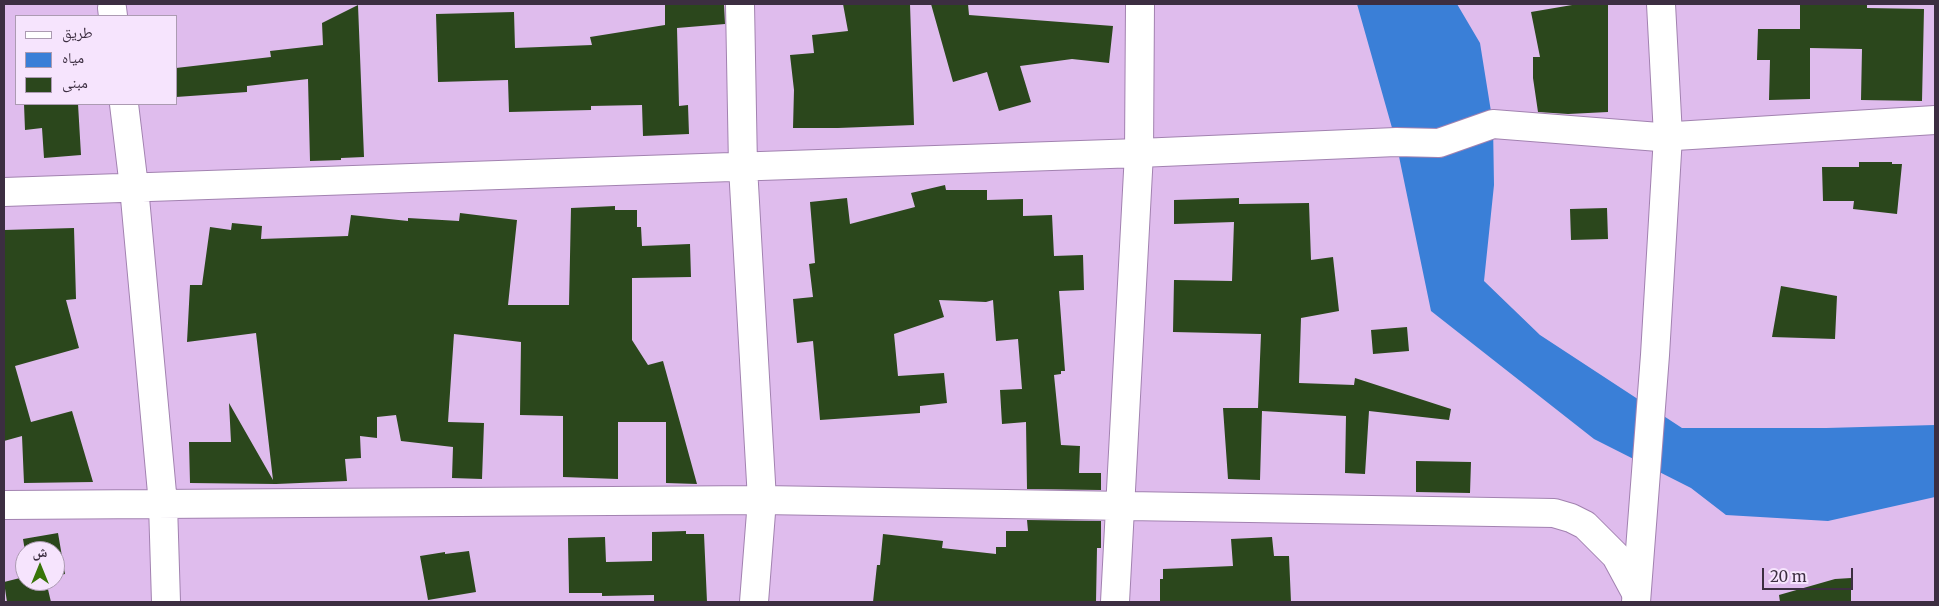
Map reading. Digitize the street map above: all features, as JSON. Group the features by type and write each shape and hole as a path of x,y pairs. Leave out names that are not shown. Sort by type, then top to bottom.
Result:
{"street":[{"path":"740,4 742,167 762,500 754,602"},
{"path":"1116,602 1139,153 1140,4"},
{"path":"1636,598 1638,552 1655,355 1668,136 1661,4"},
{"path":"124,105 134,187 162,504 166,602"},
{"path":"4,192 1139,153 1396,142 1439,143 1493,124 1668,136 1935,120"},
{"path":"4,506 762,500 1554,513 1585,525 1616,556 1636,598"}],"water":[{"path":"1357,4 1457,4 1480,43 1493,124 1494,185 1484,281 1540,335 1682,428 1826,428 1935,425 1935,497 1828,521 1726,515 1691,488 1594,439 1431,311 1396,142"}],"building":[{"path":"724,4 725,24 677,28 679,106 688,105 689,134 643,136 642,105 591,106 591,110 509,112 508,80 438,82 436,14 514,12 515,48 592,45 590,37 665,25 665,5"},
{"path":"843,4 910,4 914,125 793,128 794,90 790,55 814,53 812,35 848,31"},
{"path":"931,4 968,4 969,15 1113,26 1109,63 1072,59 1020,66 1031,102 999,111 987,72 953,82"},
{"path":"1578,4 1608,4 1608,112 1568,114 1538,112 1533,78 1533,57 1540,57 1531,12"},
{"path":"1800,4 1867,4 1867,8 1924,9 1922,101 1861,100 1862,49 1810,48 1810,99 1769,100 1770,60 1757,60 1758,29 1800,29"},
{"path":"358,5 364,157 310,161 308,79 247,86 247,92 178,97 178,68 271,57 270,51 323,45 322,23"},
{"path":"24,105 78,105 81,155 44,158 42,128 25,130"},
{"path":"1859,162 1892,162 1892,164 1902,164 1897,214 1853,209 1854,201 1823,201 1822,167 1859,167"},
{"path":"945,185 946,190 987,190 987,200 1023,199 1023,216 1052,215 1054,256 1083,255 1084,290 1059,291 1065,371 1054,375 1061,445 1080,446 1079,473 1101,473 1101,490 1027,489 1026,422 1002,424 1000,390 1022,389 1018,339 996,341 993,300 986,302 939,300 944,317 894,334 898,376 944,373 947,403 920,406 920,413 820,420 813,341 797,343 793,299 813,297 809,264 815,263 810,202 847,198 850,224 915,207 911,193"},
{"path":"1239,198 1239,204 1309,203 1311,260 1333,257 1339,311 1301,318 1299,383 1354,385 1355,378 1451,409 1449,420 1369,411 1365,474 1345,473 1346,416 1262,411 1260,480 1228,479 1223,408 1258,408 1261,334 1173,332 1174,280 1232,281 1234,222 1174,224 1174,200"},
{"path":"615,206 615,210 637,210 637,227 641,227 642,246 690,244 691,277 632,278 632,340 648,365 663,361 697,484 666,483 666,422 618,422 618,479 563,477 563,416 520,415 521,342 454,334 448,422 484,423 482,479 452,478 453,447 401,441 396,415 377,417 377,438 360,436 361,458 345,459 347,481 276,484 190,483 189,442 231,442 229,403 273,480 256,333 187,342 190,285 202,285 210,227 231,230 232,223 262,226 261,239 348,236 351,215 408,221 408,218 459,221 460,213 517,220 508,305 569,305 571,208"},
{"path":"1607,208 1608,239 1571,240 1570,209"},
{"path":"74,228 76,299 66,300 79,348 15,366 31,422 72,411 93,482 24,483 22,436 4,441 4,230"},
{"path":"1781,286 1837,296 1835,339 1772,337"},
{"path":"1407,327 1409,351 1373,354 1371,330"},
{"path":"1416,461 1471,462 1470,493 1416,492"},
{"path":"1027,520 1101,521 1101,548 1097,548 1096,602 873,602 877,565 880,565 883,534 943,541 942,548 996,554 996,547 1006,547 1006,531 1028,531"},
{"path":"686,531 686,534 704,534 707,602 654,602 654,595 602,596 602,593 569,593 568,538 605,537 606,562 652,561 652,532"},
{"path":"58,533 59,541 23,541 23,539"},
{"path":"1272,537 1274,556 1289,556 1291,602 1160,602 1160,579 1163,579 1163,569 1233,566 1231,539"},
{"path":"469,551 476,592 428,600 420,556"},
{"path":"1851,578 1851,602 1780,602 1779,595 1835,579"},
{"path":"15,579 15,591 48,591 51,602 7,602 4,582"}]}
